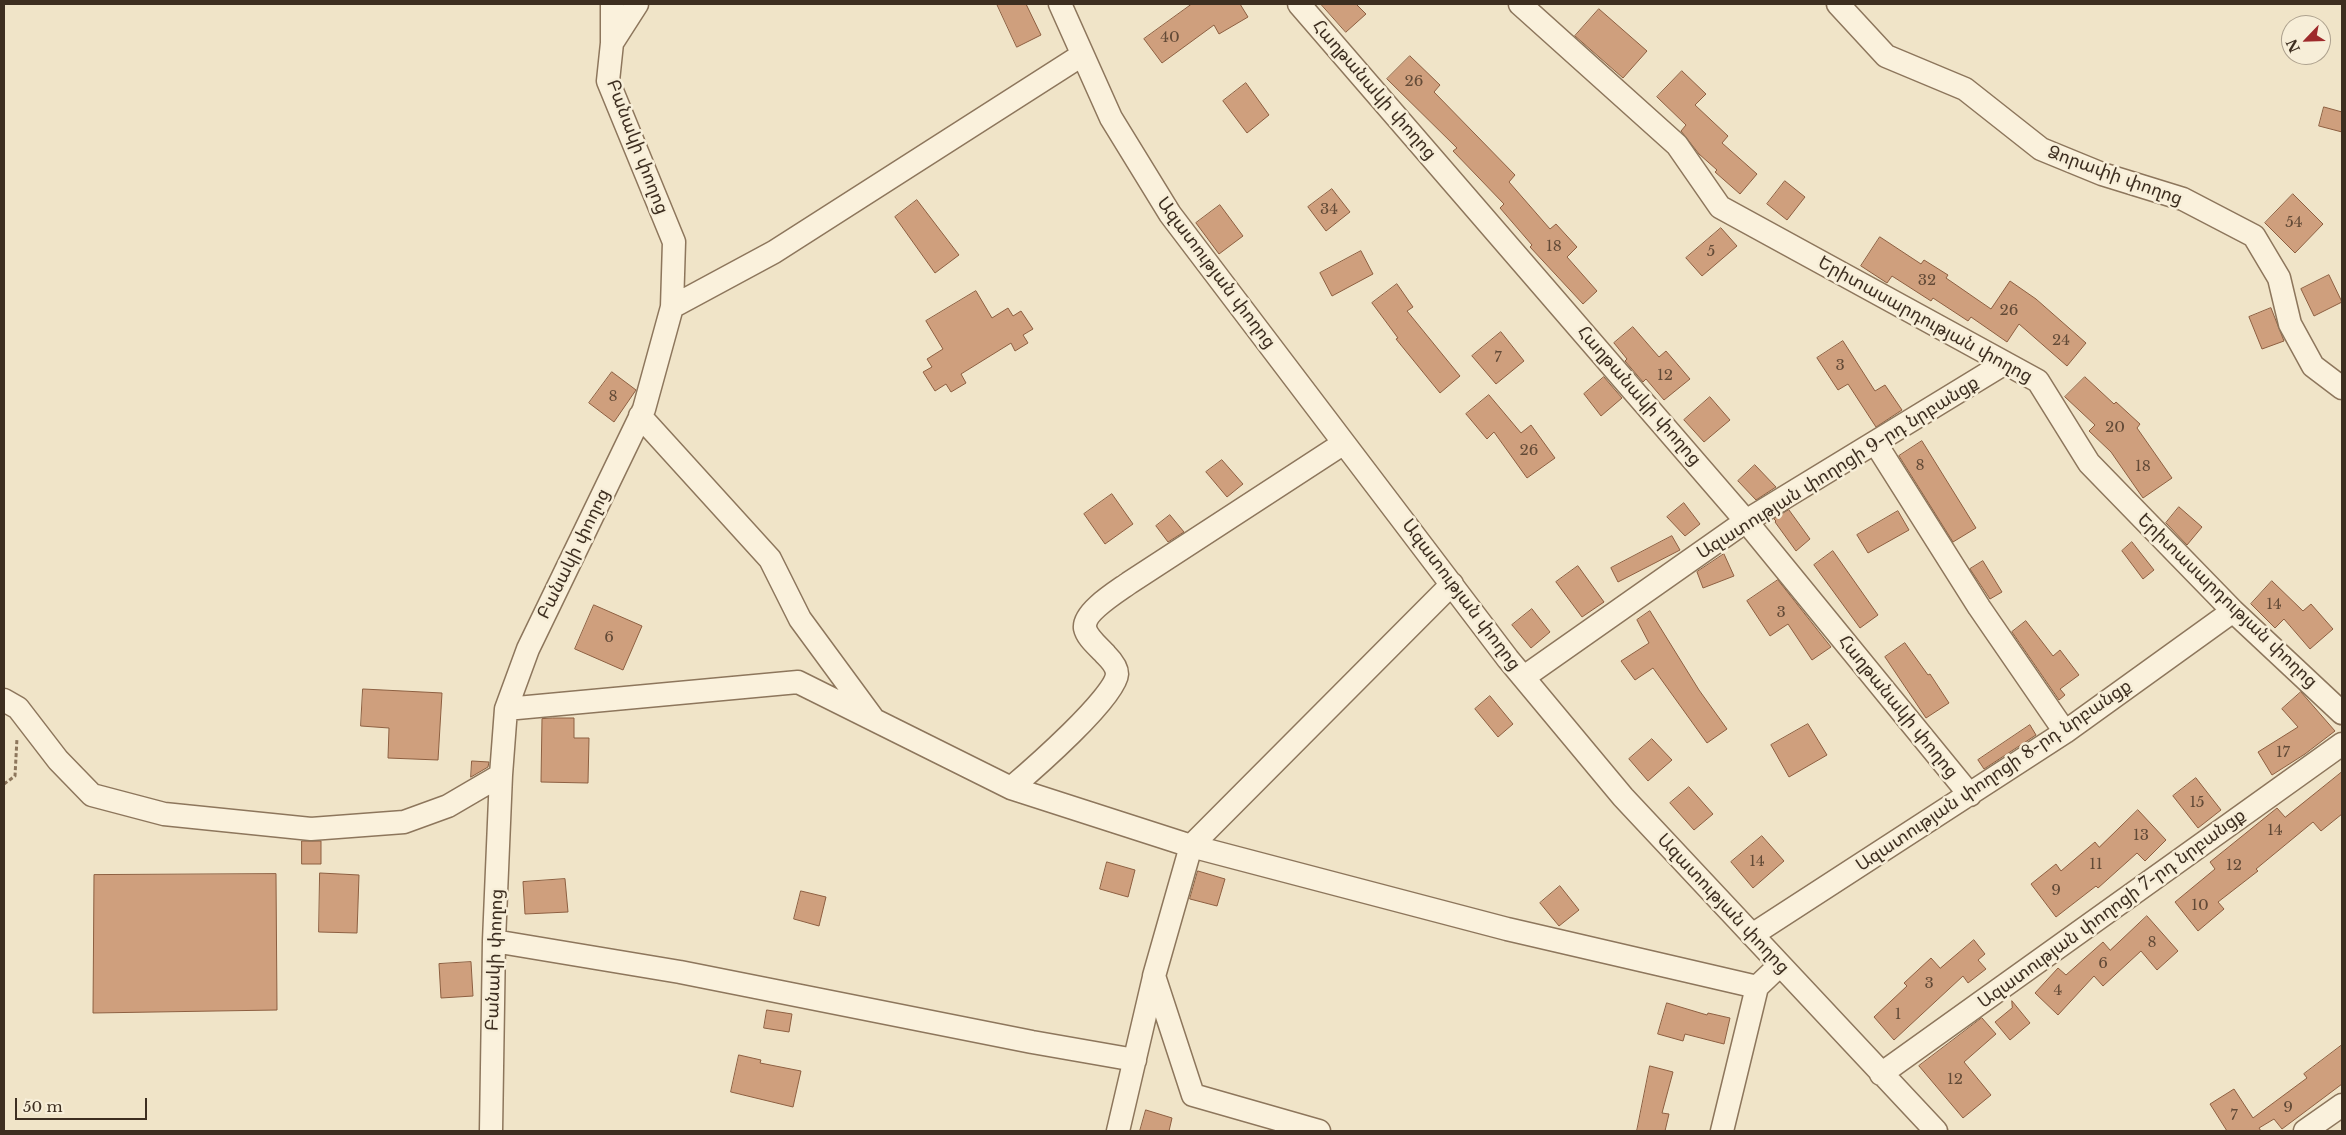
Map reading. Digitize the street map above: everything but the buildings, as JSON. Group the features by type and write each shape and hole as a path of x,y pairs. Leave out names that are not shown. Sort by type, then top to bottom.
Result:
{"street":[{"path":"612,4 612,42"},
{"name":"Բանակի փողոց","path":"491,1131 494,941 501,776 506,709 528,649 640,416 672,307 674,242 608,81 612,42 638,4"},
{"name":"Ազատության փողոց","path":"1060,4 1111,118 1170,214 1524,677 1623,796 1936,1131"},
{"name":"Հաղթանակի փողոց","path":"1299,4 1746,521 1970,795"},
{"name":"Երիտասարդության փողոց","path":"1520,4 1677,145 1720,207 2038,381 2088,463 2233,611 2342,713"},
{"name":"Ձորափի փողոց","path":"1838,4 1886,56 1965,89 2041,149 2102,174 2183,198 2254,236 2279,278 2290,324 2313,366 2342,388"},
{"path":"672,307 774,252 1082,55"},
{"name":"Ազատության փողոցի 9-րդ նրբանցք","path":"1524,677 1746,521 1876,444 2006,363"},
{"path":"640,416 770,559 800,619 874,720"},
{"path":"1011,788 1073,731 1113,686 1117,674 1113,663 1090,638 1085,627 1087,619 1096,608 1129,583 1344,443"},
{"path":"1876,444 1979,608 2065,732"},
{"path":"1118,1131 1154,976 1191,846 1452,584"},
{"name":"Ազատության փողոցի 8-րդ նրբանցք","path":"1752,935 2065,732 2233,611"},
{"path":"506,709 798,682 1011,788 1191,846 1507,928 1757,987"},
{"path":"11,704 58,760 92,795 164,814 311,829 404,822 448,806 501,776"},
{"name":"Ազատության փողոցի 7-րդ նրբանցք","path":"1881,1074 2342,744"},
{"path":"494,941 680,972 1032,1042 1135,1060"},
{"path":"1722,1131 1757,987 1780,966"},
{"path":"1154,976 1193,1095 1319,1131"},
{"path":"2305,1131 2342,1105"}],"path":[{"path":"4,784 15,776 11,704"}]}
